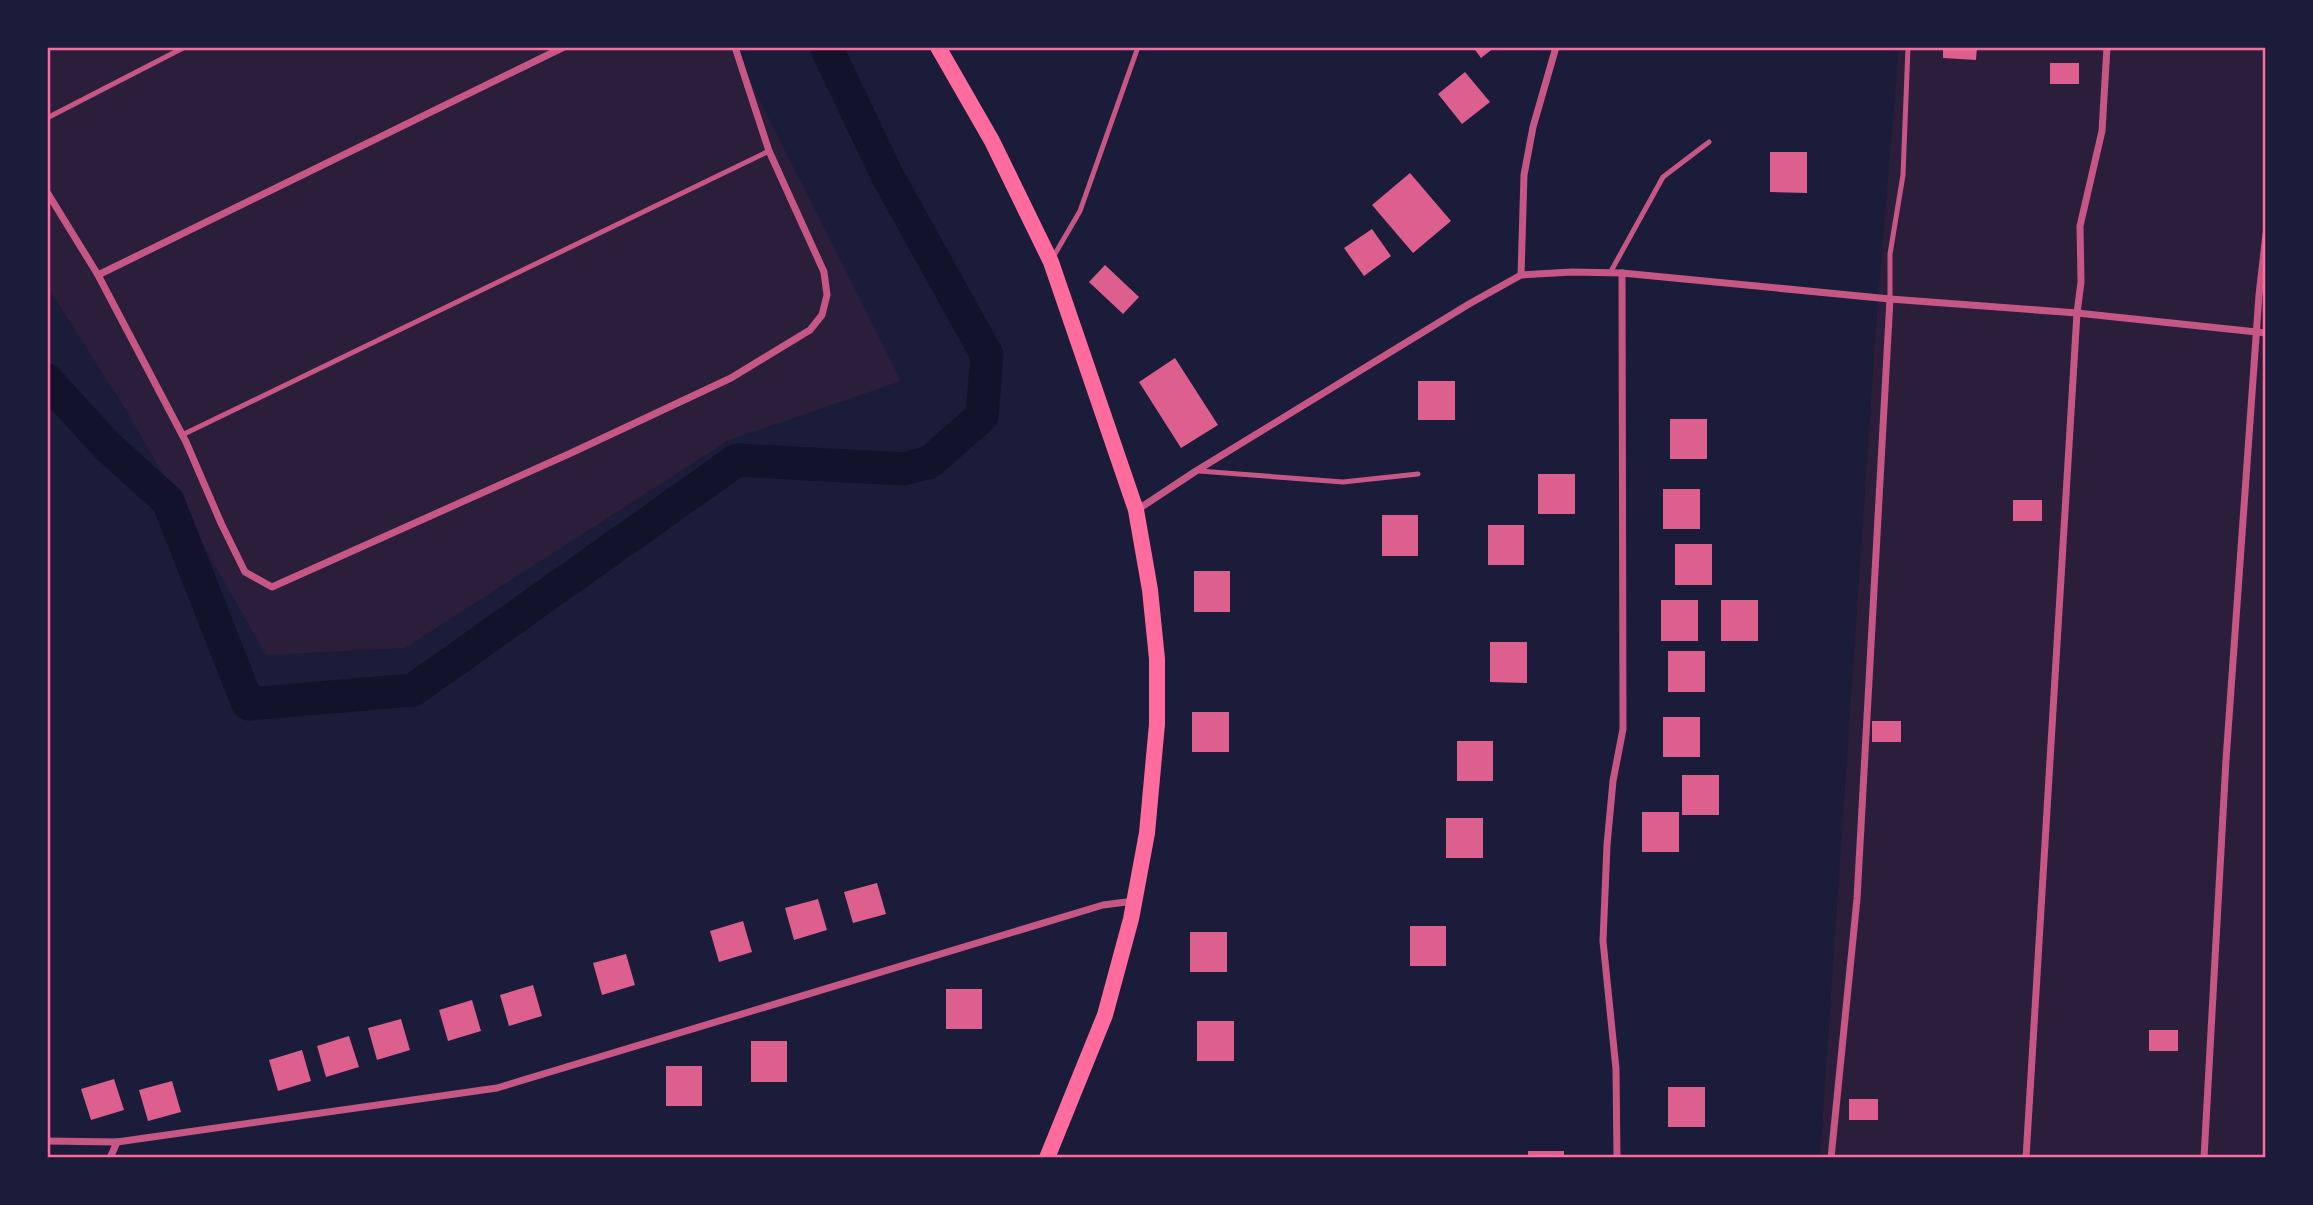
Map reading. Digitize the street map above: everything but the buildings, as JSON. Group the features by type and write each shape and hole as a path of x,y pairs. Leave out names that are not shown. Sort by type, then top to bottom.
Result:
{"main road":[{"path":"937,47 992,141 1051,262 1136,510 1150,590 1157,659 1157,723 1147,833 1134,901 1105,1015 1047,1158"}],"street":[{"path":"98,275 564,47"},
{"path":"47,192 98,275 182,435 245,572 272,587 731,378 810,330 822,315 827,295 824,272 769,151 736,47"},
{"path":"1521,275 1524,175 1533,127 1556,47"},
{"path":"2026,1158 2081,282 2080,226 2102,131 2107,47"},
{"path":"2204,1158 2227,760 2262,333 2259,295 2266,234"},
{"path":"1617,1158 1616,1069 1603,941 1613,781 1623,729 1622,273"},
{"path":"1136,510 1469,304 1521,275 1622,273 1890,299 2077,313 2262,333"},
{"path":"1831,1158 1857,899 1890,299"},
{"path":"47,1141 117,1142 497,1088 1103,905 1134,901"},
{"path":"110,1158 117,1142"}],"lane":[{"path":"47,118 185,47"},
{"path":"1051,262 1080,211 1138,47"},
{"path":"1890,299 1890,254 1903,174 1908,47"},
{"path":"1610,273 1663,177 1709,142"},
{"path":"182,435 769,151"},
{"path":"1196,471 1343,482 1418,474"}],"shaded area":[{"path":"47,47 733,47 901,381 729,440 405,648 266,655 126,410 47,286"},
{"path":"1899,47 2266,47 2266,1158 1820,1158 1877,312"}],"waterway":[{"path":"47,380 107,446 168,501 248,704 413,690 737,460 903,469 930,462 982,416 987,355 888,177 826,47"}]}
